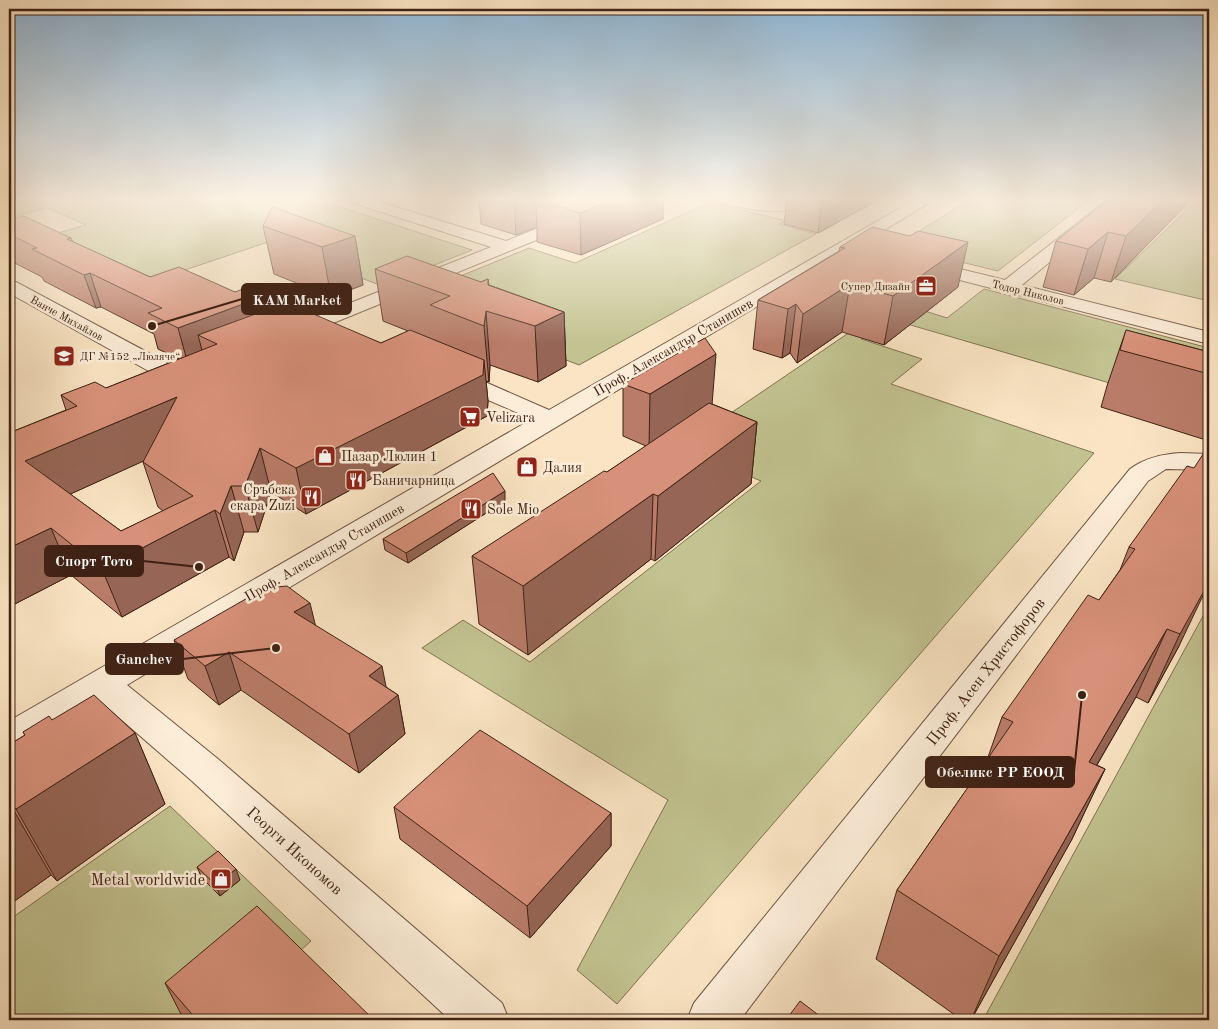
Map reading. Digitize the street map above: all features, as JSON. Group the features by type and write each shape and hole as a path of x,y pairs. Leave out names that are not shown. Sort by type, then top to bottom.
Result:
{"street":[{"path":"278,338 501,248"},
{"name":"Проф. Александър Станишев","path":"9,738 551,419 859,248"},
{"path":"1008,287 1056,248"},
{"name":"Тодор Николов","path":"909,261 1209,338"},
{"name":"Ванче Михайлов","path":"9,286 187,374 151,389"},
{"path":"324,320 351,332"},
{"path":"431,366 551,419"},
{"name":"Проф. Асен Христофоров","path":"711,1020 1139,475 1147,467 1159,462 1175,460 1209,462"},
{"name":"Георги Икономов","path":"102,683 205,770 485,1020"}],"green space":[{"path":"64,248 250,248 179,272 245,322"},
{"path":"284,248 466,248 472,250 382,286"},
{"path":"529,248 575,263 608,248 791,248 579,365 407,298"},
{"path":"903,248 1027,248 998,271"},
{"path":"1147,248 1209,248 1209,301 1115,279"},
{"path":"984,289 1209,348 1209,412 890,319 861,339 922,359 891,384 1094,453 617,1004 577,970 668,800 422,648 463,620 530,662 761,481 681,447 875,315 925,311 947,318"},
{"path":"1209,605 1209,1020 983,1020"},
{"path":"170,806 311,941 223,1020 9,1020 9,920"}],"building":[{"path":"87,248 150,277 179,267 235,292 243,289 262,297 178,328 148,313 162,308 90,273 84,275 32,249"},
{"path":"845,248 960,248 893,296 850,284 803,314 796,304 788,309 758,300"},
{"path":"407,256 481,282 488,279 488,285 564,312 535,326 486,311 484,326 430,305 450,296 375,269"},
{"path":"283,304 300,312 304,310 381,343 410,330 484,360 483,375 296,468 260,448 245,486 231,486 220,514 215,510 102,569 51,528 9,548 9,433 77,406 61,395 95,382 106,388 217,344 198,335","holes":["177,397 143,462 193,496 121,531 25,461"]},
{"path":"1126,330 1209,352 1209,374 1120,350"},
{"path":"705,338 716,354 650,394 623,384"},
{"path":"709,403 757,422 658,496 653,494 523,586 472,556 604,471 607,472"},
{"path":"1209,445 1209,571 1206,577 1209,578 1209,582 1180,634 1167,629 1089,762 1105,769 999,956 897,890 1013,722 1002,717 1088,595 1099,600 1135,549 1129,547 1187,466 1194,468"},
{"path":"493,473 505,491 406,553 383,539"},
{"path":"287,586 310,603 294,612 382,666 369,676 398,695 349,734 229,652 205,666 174,640 265,588"},
{"path":"94,695 135,733 16,809 9,805 9,745 25,735 23,732 49,716 52,720"},
{"path":"480,730 611,813 527,906 394,807"},
{"path":"218,851 236,869 216,885 197,867"},
{"path":"257,906 374,1020 197,1020 165,983"},
{"path":"800,1001 825,1020 786,1020"}],"place":[{"name":"Супер Дизайн","path":"926,286"},
{"name":"KAM Market","path":"152,326"},
{"name":"ДГ №152 „Люляче“","path":"64,356"},
{"name":"Velizara","path":"470,417"},
{"name":"Пазар Люлин 1","path":"325,456"},
{"name":"Далия","path":"527,467"},
{"name":"Баничарница","path":"356,480"},
{"name":"Сръбска скара Zuzi","path":"311,497"},
{"name":"Sole Mio","path":"471,509"},
{"name":"Спорт Тото","path":"199,567"},
{"name":"Ganchev","path":"276,648"},
{"name":"Обеликс РР ЕООД","path":"1082,695"},
{"name":"Metal worldwide","path":"221,879"}]}
